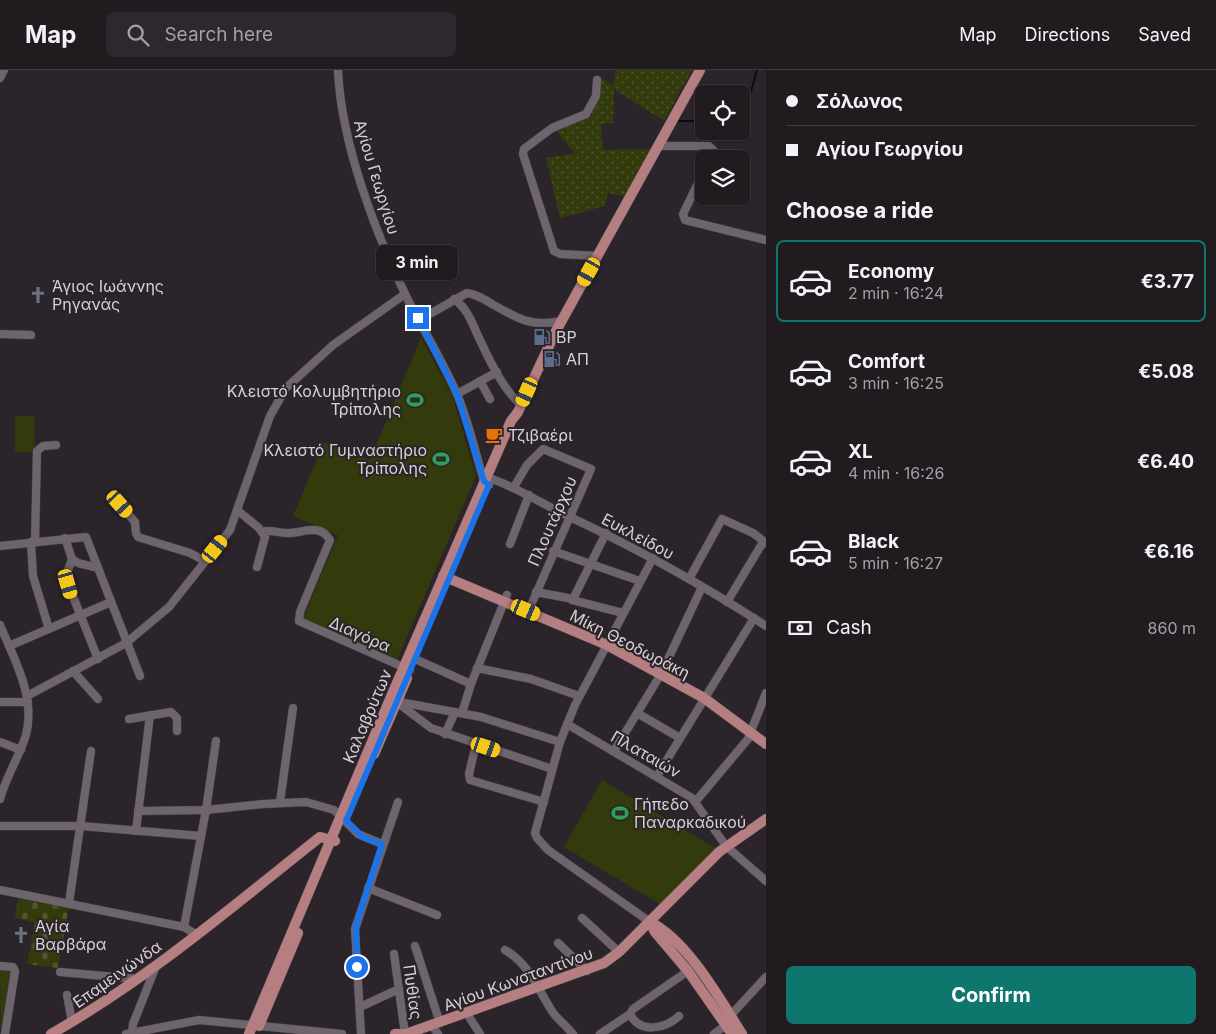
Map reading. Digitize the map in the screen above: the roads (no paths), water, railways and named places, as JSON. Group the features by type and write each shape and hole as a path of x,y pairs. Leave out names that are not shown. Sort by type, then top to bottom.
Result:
{"main road":[{"name":"Καλαβρύτων","path":"254,1029 333,840 488,482 511,422 520,408 562,321 700,70"},
{"name":"Καλαβρύτων","path":"407,669 415,659 448,574"},
{"name":"Μίκη Θεοδωράκη","path":"448,574 608,642"},
{"name":"Μίκη Θεοδωράκη","path":"506,598 531,605 608,642 705,696 752,730 766,744"},
{"name":"Μίκη Θεοδωράκη","path":"752,730 766,736"},
{"name":"Αγίου Κωνσταντίνου","path":"394,1034 405,1034 437,1028 466,1012 587,971 604,963 619,952 726,846 766,819"},
{"name":"Επαμεινώνδα","path":"52,1034 156,966 320,837 333,840"},
{"path":"650,922 655,932 730,1025 742,1034"},
{"path":"650,922 661,927 678,945 730,1025"}],"street":[{"path":"0,78 4,70"},
{"name":"Αγίου Γεωργίου","path":"338,70 345,122 375,227 405,294 457,394 488,482"},
{"path":"597,80 596,96 586,114 552,128 524,149 523,154 554,251 560,254 598,256"},
{"path":"659,146 709,146 713,150"},
{"path":"695,189 683,214 685,220 766,240"},
{"path":"0,702 27,699 73,671 126,643 169,607 230,530 270,416 286,388 333,345 405,294"},
{"path":"419,320 464,294 471,294 526,322 542,324 562,321"},
{"path":"454,299 466,309 497,372 520,408"},
{"path":"0,334 31,335"},
{"path":"457,394 497,372"},
{"path":"480,381 490,399"},
{"path":"49,628 33,576 36,451 43,446 56,445"},
{"name":"Πλουτάρχου","path":"514,487 528,465 543,449 591,469 553,551 531,605"},
{"name":"Ευκλείδου","path":"488,482 514,487 569,517 606,533 653,558 766,626"},
{"path":"510,544 529,495"},
{"path":"120,504 135,522 136,533 140,538 190,553 205,561"},
{"path":"237,510 263,532 265,540 257,567"},
{"path":"689,579 722,519 753,533 765,542 726,602"},
{"name":"Διαγόρα","path":"263,532 292,533 312,529 324,534 330,540 300,612 300,621 407,669"},
{"path":"572,600 606,533"},
{"path":"66,538 72,559 68,570 68,584 79,616 98,659"},
{"path":"0,546 66,538 86,538 140,676"},
{"path":"553,551 640,581"},
{"path":"650,922 540,843 536,833 552,769 567,724 579,696 653,558"},
{"path":"72,559 78,563 98,568"},
{"path":"614,752 662,672 702,587"},
{"path":"536,592 623,614"},
{"path":"445,734 458,713 506,598"},
{"path":"8,646 111,602"},
{"path":"658,776 754,618"},
{"path":"0,625 27,699 28,727 0,800"},
{"path":"415,659 470,684"},
{"path":"477,668 532,679 579,696"},
{"path":"73,671 98,699"},
{"path":"696,801 752,730 766,693"},
{"path":"393,701 486,718 560,742"},
{"path":"393,701 426,726 552,769"},
{"path":"280,802 293,708"},
{"path":"129,719 174,713 177,718 177,731"},
{"path":"637,713 680,738"},
{"path":"136,831 150,715"},
{"name":"Πλαταιών","path":"567,724 658,776 696,801 726,846 766,881"},
{"path":"184,927 206,810 216,741"},
{"path":"0,742 20,750"},
{"path":"476,744 469,778 474,782 544,802"},
{"path":"70,903 91,751"},
{"path":"138,811 206,810 280,802 311,803 334,810 364,838 382,844"},
{"path":"361,1034 355,929 382,844 398,802"},
{"path":"0,826 81,826 201,836"},
{"path":"368,888 437,916"},
{"path":"0,890 184,927 197,935"},
{"path":"582,918 619,952"},
{"path":"558,943 587,971"},
{"path":"415,946 437,1028"},
{"path":"505,950 521,962 539,986 554,1014 572,1034"},
{"name":"Πυθίας","path":"394,954 405,1034"},
{"path":"0,966 13,967 15,972 5,1034"},
{"path":"156,966 130,1033 160,1030 199,1020 254,1029 342,1034"},
{"path":"600,1034 630,1014 632,1009 688,971"},
{"path":"60,972 138,979"},
{"path":"714,1034 730,1025 766,978"},
{"path":"360,1007 399,989"},
{"path":"67,995 72,1022"},
{"path":"466,1012 480,1034"},
{"path":"630,1014 638,1023 656,1029 667,1026 679,1016"}],"waterway":[{"path":"750,95 757,70"},
{"path":"679,121 695,121"}],"place":[{"name":"Άγιος Ιωάννης Ρηγανάς","path":"38,295"},
{"name":"BP","path":"542,337"},
{"name":"ΑΠ","path":"552,359"},
{"name":"Κλειστό Κολυμβητήριο Τρίπολης","path":"415,400"},
{"name":"Τζιβαέρι","path":"494,435"},
{"name":"Κλειστό Γυμναστήριο Τρίπολης","path":"441,459"},
{"name":"Γήπεδο Παναρκαδικού","path":"620,813"},
{"name":"Αγία Βαρβάρα","path":"21,935"}]}
